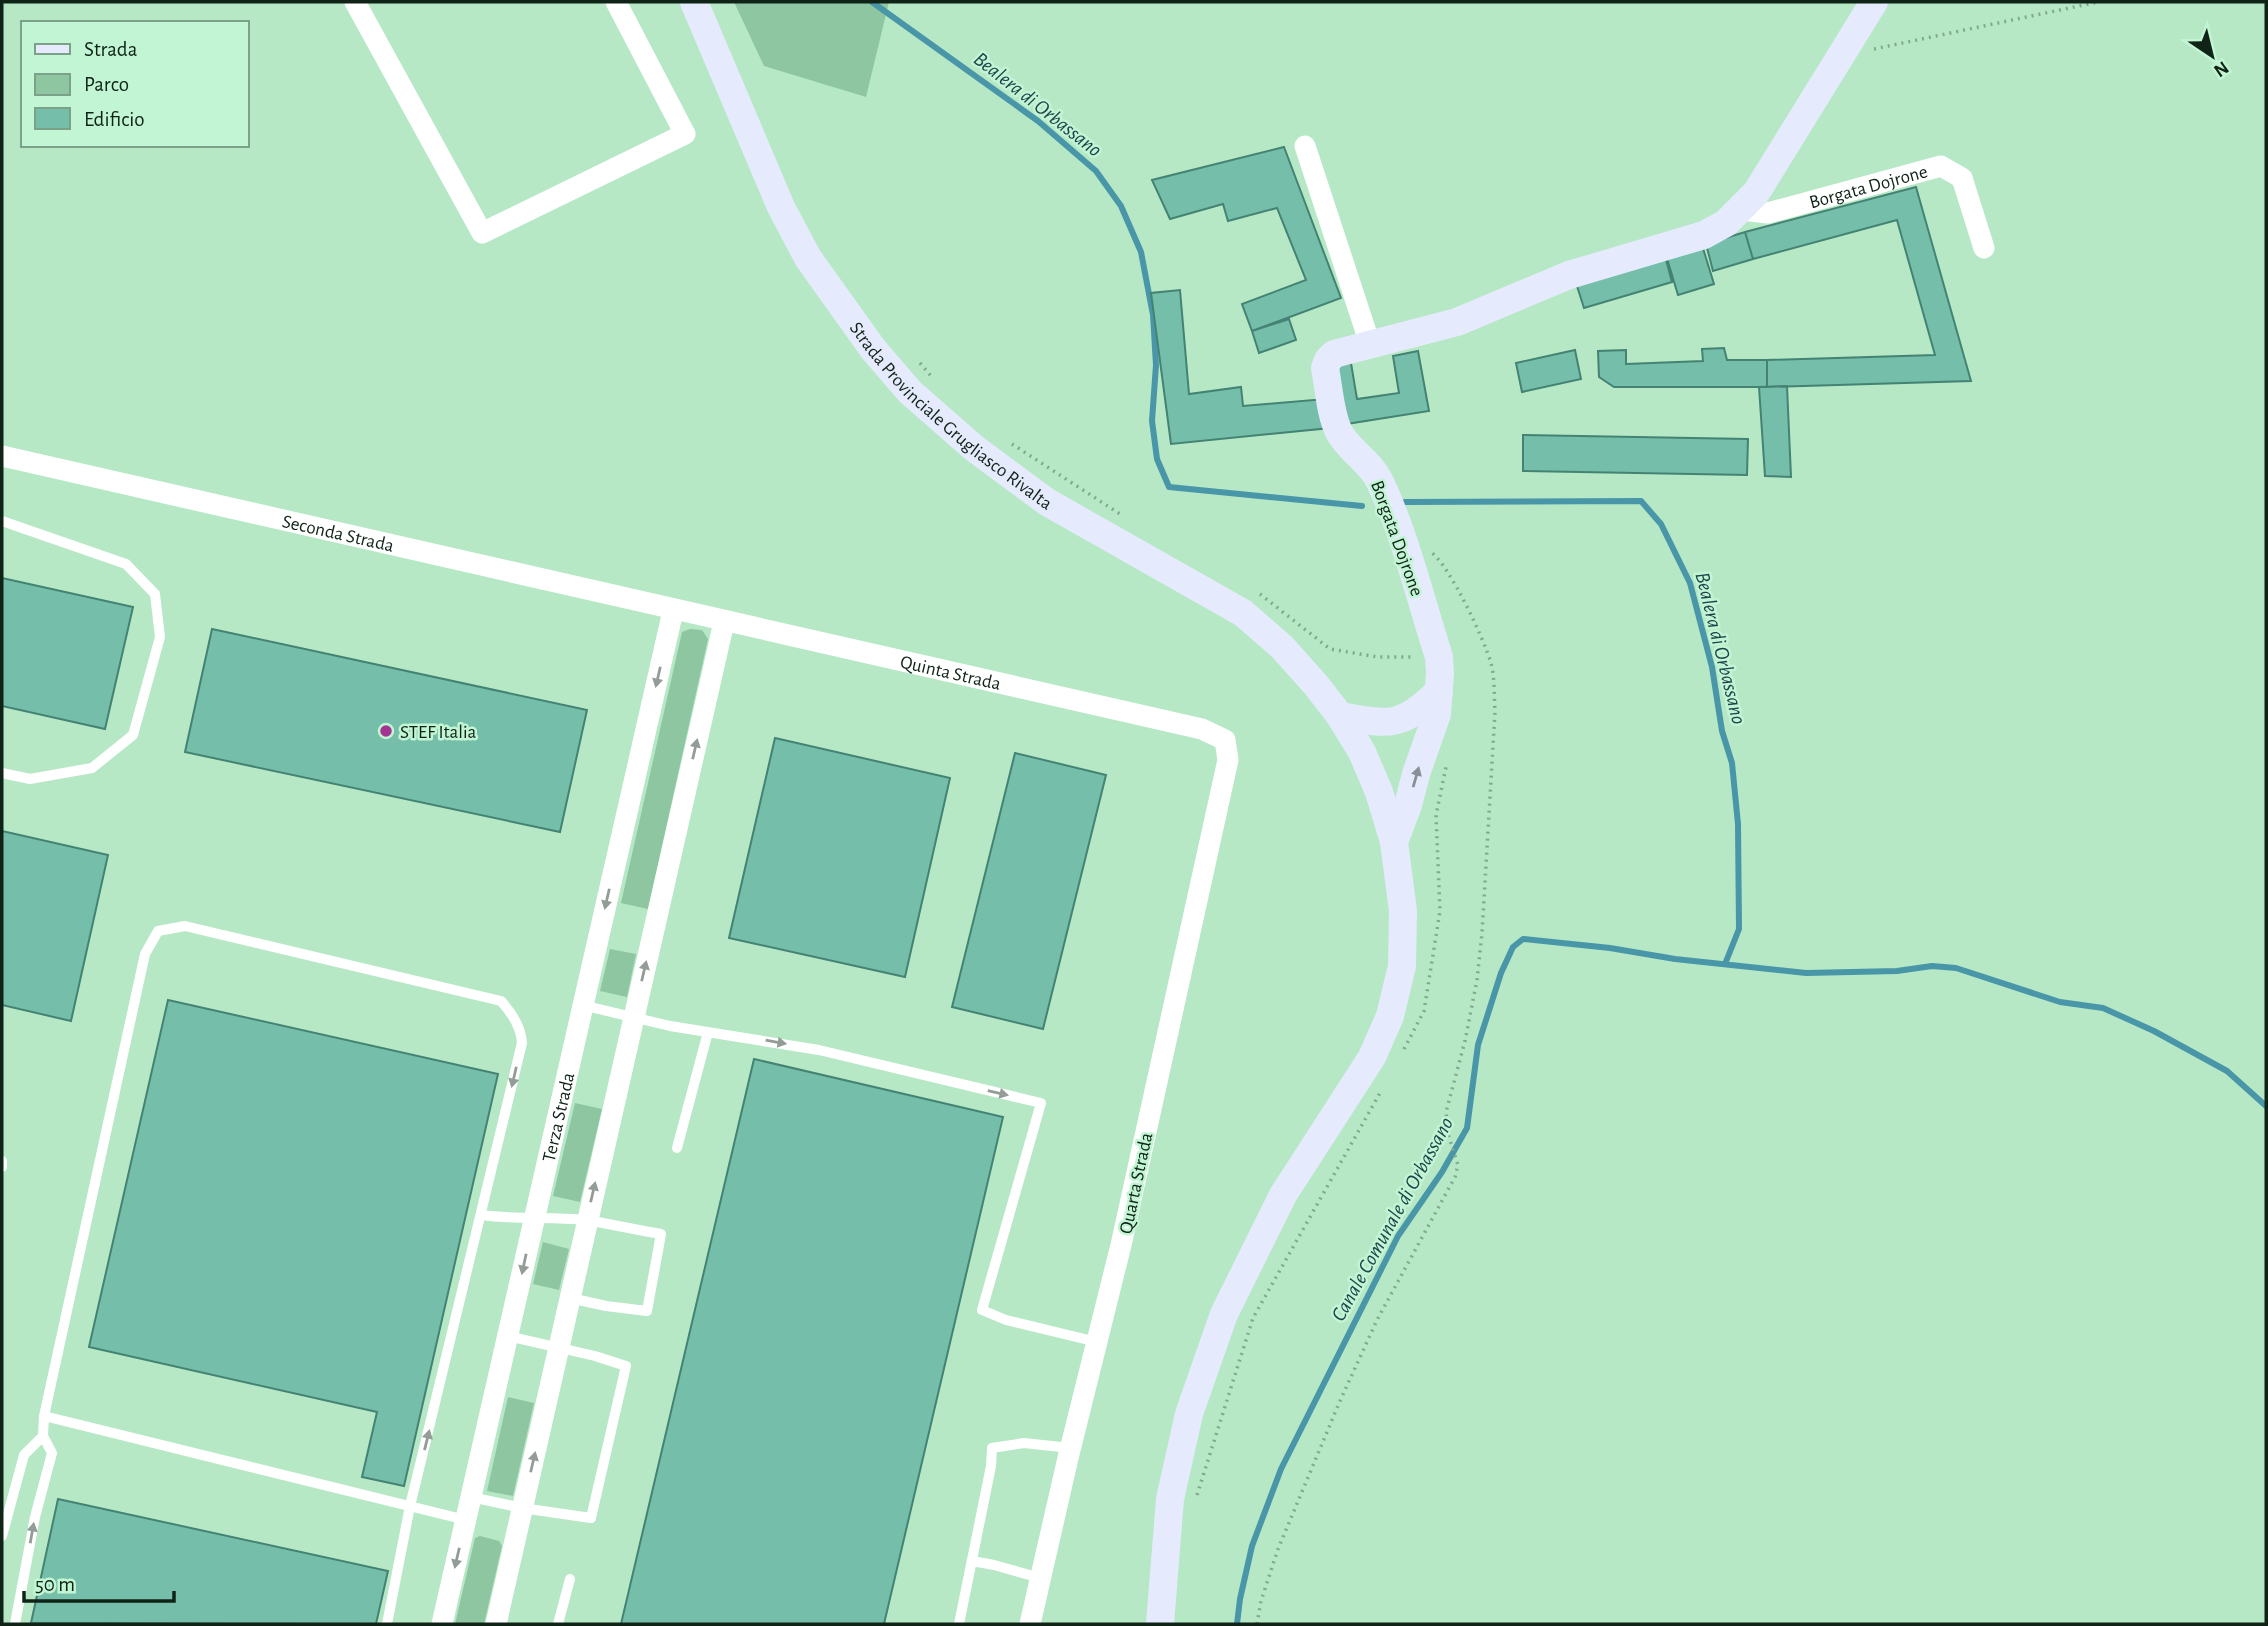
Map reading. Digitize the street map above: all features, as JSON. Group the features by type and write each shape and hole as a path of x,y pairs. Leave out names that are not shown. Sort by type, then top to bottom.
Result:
{"street":[{"path":"355,2 482,233 685,134 616,2"},
{"name":"Strada Provinciale Grugliasco Rivalta","path":"694,2 781,208 808,258 873,349 910,392 974,448 1047,502 1243,613 1282,647 1340,716 1362,752 1379,792 1394,842 1403,911 1402,966 1390,1016 1372,1057 1283,1195 1224,1314 1189,1414 1170,1499 1160,1624"},
{"name":"Borgata Dojrone","path":"1394,842 1437,714 1440,691 1438,657 1403,544 1380,481 1339,432 1325,368 1328,360 1334,354 1457,322 1569,275 1704,234 1726,222 1756,193 1874,2"},
{"path":"1305,146 1370,344"},
{"name":"Borgata Dojrone","path":"1741,210 1768,213 1941,166 1962,178 1983,248"},
{"name":"Seconda Strada","path":"2,456 673,611"},
{"name":"Quinta Strada","path":"673,611 1189,726 1225,740"},
{"name":"Terza Strada","path":"442,1624 673,611"},
{"path":"495,1624 724,622"},
{"path":"1340,716 1379,723 1394,722 1419,710 1440,691"},
{"name":"Quarta Strada","path":"1030,1624 1070,1448 1121,1245 1228,760 1225,740"}],"lane":[{"path":"2,521 127,565 155,594 160,637 133,735 92,768 30,779 2,773"},
{"path":"15,1624 35,1517 52,1453 43,1436 44,1416 145,954 158,931 185,926 501,1001 511,1012 521,1032 522,1043 411,1506 387,1624"},
{"path":"582,1005 670,1026 819,1050 1041,1103 982,1310 1006,1320 1097,1342"},
{"path":"677,1148 708,1032"},
{"path":"2,1161 2,1167"},
{"path":"482,1215 587,1220 661,1234 647,1311 570,1298"},
{"path":"471,1497 591,1518 621,1392 626,1366 508,1336"},
{"path":"44,1416 466,1520"},
{"path":"2,1536 24,1455 43,1436"},
{"path":"959,1624 991,1466 992,1448 1024,1443 1070,1448"},
{"path":"972,1561 1040,1578"},
{"path":"558,1624 570,1579"}],"path":[{"path":"1852,35 1871,50 2098,2"},
{"path":"918,361 934,380"},
{"path":"1005,439 1126,518"},
{"path":"1257,1624 1261,1601 1278,1549 1304,1484 1377,1320 1455,1177 1457,1158 1446,1122 1446,1112 1473,1001 1482,933 1495,712 1494,684 1491,663 1448,572 1435,554 1421,546 1403,544"},
{"path":"1259,592 1330,649 1378,657 1438,657"}],"green space":[{"path":"734,2 889,2 866,97 764,66"},
{"path":"690,629 702,630 708,639 648,909 621,903 682,632"},
{"path":"610,949 636,954 627,997 600,991"},
{"path":"575,1103 602,1109 580,1202 553,1196"},
{"path":"543,1242 569,1249 559,1290 533,1284"},
{"path":"508,1397 534,1403 513,1496 487,1491"},
{"path":"480,1536 499,1541 502,1546 484,1624 455,1624 475,1538"}],"building":[{"path":"1284,147 1341,298 1252,331 1242,304 1306,280 1277,208 1228,221 1223,204 1170,219 1152,180"},
{"path":"1916,187 1971,381 1767,387 1767,360 1935,355 1897,220 1753,259 1745,232"},
{"path":"1745,232 1753,259 1713,271 1706,244"},
{"path":"1702,245 1714,284 1678,295 1666,255"},
{"path":"1665,256 1672,282 1584,308 1576,283"},
{"path":"1180,290 1189,394 1241,387 1243,406 1325,399 1330,428 1171,444 1151,293"},
{"path":"1289,319 1296,340 1259,353 1252,331"},
{"path":"1724,348 1727,360 1767,360 1767,387 1614,387 1599,377 1598,351 1626,350 1626,364 1703,361 1702,349"},
{"path":"1575,350 1581,379 1522,392 1516,363"},
{"path":"1418,351 1429,411 1340,425 1329,366 1351,363 1357,399 1399,393 1393,356"},
{"path":"1787,386 1791,477 1765,476 1759,387"},
{"path":"1523,435 1748,439 1747,475 1523,471"},
{"path":"2,578 133,607 105,729 2,706"},
{"name":"STEF Italia","path":"212,629 587,710 560,832 185,752"},
{"path":"775,738 950,778 905,977 729,938"},
{"path":"1015,753 1106,775 1043,1029 952,1007"},
{"path":"2,831 108,855 71,1021 2,1005"},
{"path":"168,1000 498,1074 404,1486 362,1477 377,1412 89,1347"},
{"path":"754,1059 1003,1117 884,1624 621,1624"},
{"path":"58,1499 388,1571 376,1624 31,1623"}],"waterway":[{"name":"Bealera di Orbassano","path":"872,2 1038,121 1096,171 1121,206 1141,252 1153,315 1156,365 1152,421 1157,459 1169,487 1362,506"},
{"name":"Bealera di Orbassano","path":"1405,502 1641,501 1661,524 1690,583 1712,667 1722,731 1732,763 1738,824 1739,929 1725,964"},
{"name":"Canale Comunale di Orbassano","path":"1237,1624 1252,1546 1281,1469 1398,1236 1442,1172 1467,1128 1478,1045 1501,973 1513,947 1523,939 1806,973 1897,971 1932,966 1956,968 2060,1002 2103,1008 2154,1031 2227,1071 2266,1106"}],"place":[{"name":"STEF Italia","path":"386,731"}]}
